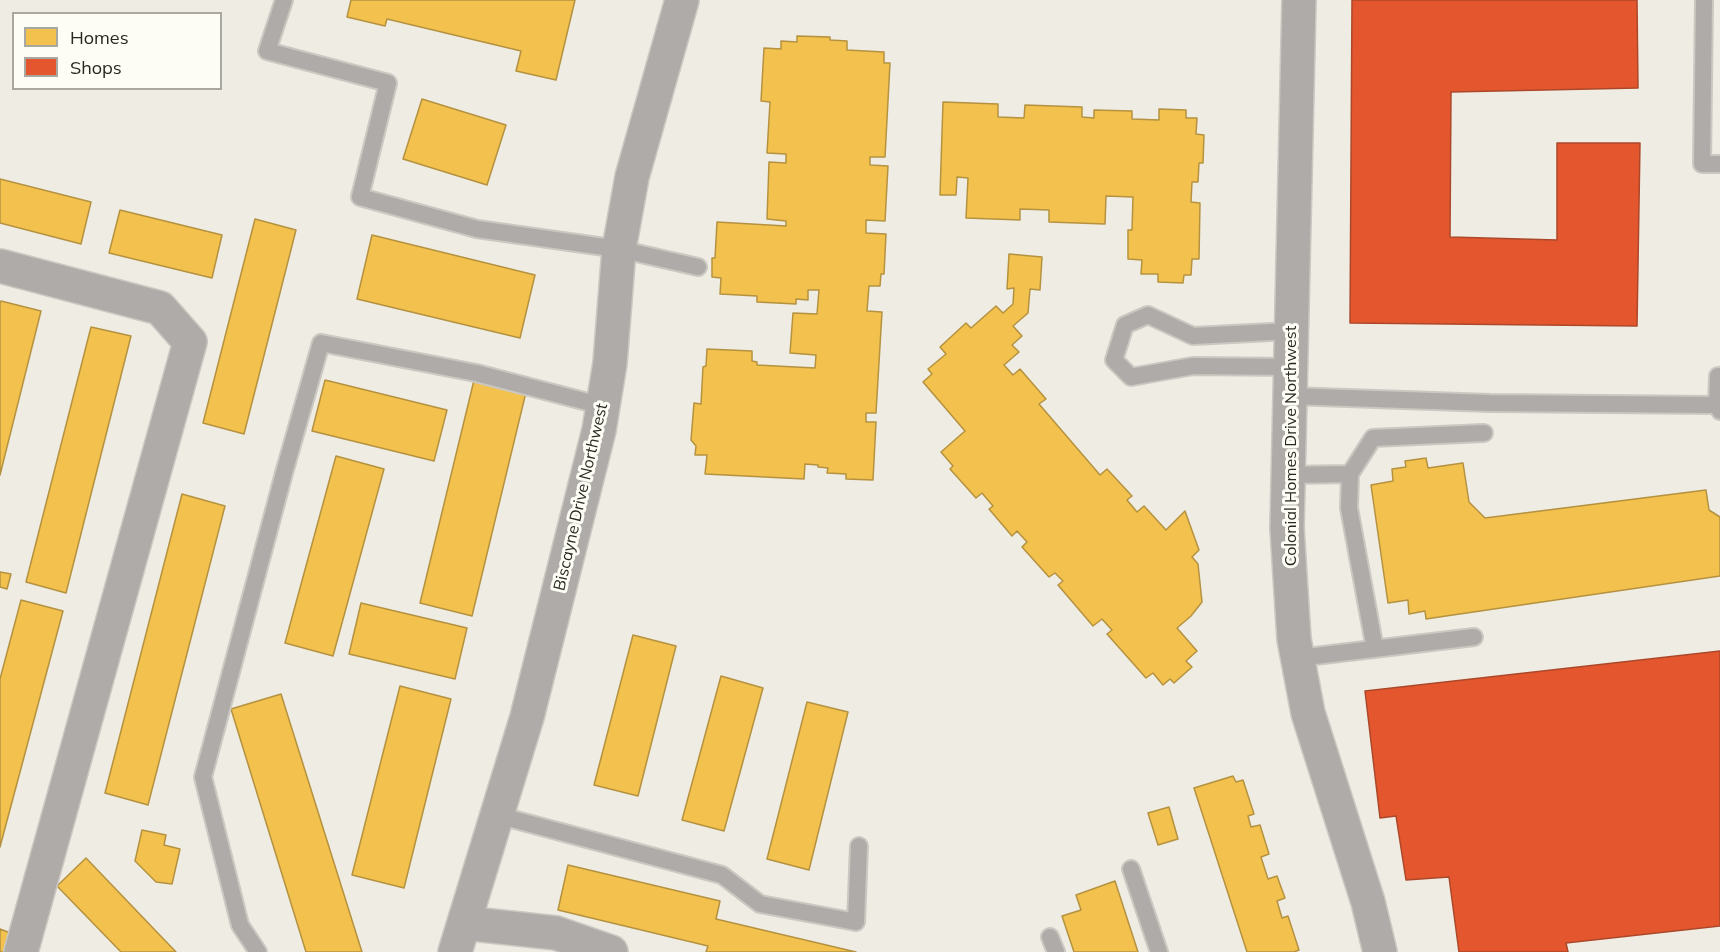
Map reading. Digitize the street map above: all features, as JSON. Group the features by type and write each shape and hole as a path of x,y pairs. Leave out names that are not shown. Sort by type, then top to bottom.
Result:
{"street":[{"name":"Biscayne Drive Northwest","path":"459,937 527,717 599,430 610,363 619,249 632,177 682,0"},
{"name":"Colonial Homes Drive Northwest","path":"1299,0 1287,528 1294,639 1308,713 1368,902 1380,952"},
{"path":"0,266 160,308 190,342 21,952"},
{"path":"459,937 556,933 611,952"}],"lane":[{"path":"284,0 267,51 388,83 360,197 477,229 619,249 698,267"},
{"path":"1704,0 1702,164 1720,164"},
{"path":"1291,331 1193,336 1148,315 1125,325 1114,360 1131,378 1193,366 1290,382 1490,404 1719,408 1718,376 1720,376"},
{"path":"258,952 240,925 203,777 321,343 476,373 603,406"},
{"path":"1375,649 1349,508 1350,474 1373,438 1484,433"},
{"path":"1289,475 1350,474"},
{"path":"1298,658 1474,637"},
{"path":"497,815 722,875 760,904 856,922 859,846"},
{"path":"1131,869 1159,952"}],"building: Homes":[{"path":"351,0 575,0 556,80 516,71 521,51 387,19 385,26 347,17"},
{"path":"797,36 830,37 830,40 847,41 847,50 884,52 884,63 890,63 885,157 870,157 870,165 888,166 885,221 866,220 866,233 886,234 884,274 881,274 880,286 869,286 867,311 882,312 876,413 866,413 866,422 876,422 873,480 846,479 846,474 827,473 828,468 805,464 804,479 705,474 707,455 695,455 696,446 691,440 694,403 701,404 703,367 706,366 707,349 752,351 752,361 757,362 757,365 815,368 816,355 790,353 793,313 817,314 819,290 808,290 808,300 796,299 796,304 757,302 757,296 720,294 721,278 712,277 717,222 786,226 786,221 767,219 769,162 786,163 786,154 767,153 770,102 761,101 764,48 781,49 781,41 797,42"},
{"path":"422,99 506,125 487,185 403,159"},
{"path":"943,102 998,104 998,117 1024,118 1025,105 1082,107 1082,117 1094,118 1094,110 1132,111 1132,119 1159,120 1159,109 1186,110 1186,118 1197,118 1196,134 1204,135 1203,163 1199,163 1198,182 1192,182 1191,202 1200,203 1199,259 1192,259 1191,275 1184,275 1183,283 1158,282 1158,274 1141,274 1142,260 1128,259 1128,230 1132,230 1133,197 1106,196 1105,224 1049,222 1049,210 1020,209 1020,220 966,218 968,178 957,177 956,195 940,195"},
{"path":"0,179 91,202 81,244 0,223"},
{"path":"120,210 222,235 212,278 109,253"},
{"path":"255,219 296,230 244,434 203,423"},
{"path":"372,235 535,275 520,338 357,299"},
{"path":"1009,254 1042,257 1040,290 1030,289 1028,313 1013,326 1022,336 1012,345 1019,352 1004,365 1013,375 1020,369 1046,399 1039,404 1100,475 1107,469 1132,496 1127,500 1137,512 1144,506 1166,530 1185,511 1199,550 1192,557 1198,564 1202,602 1177,628 1197,651 1186,661 1192,667 1174,683 1170,679 1163,685 1153,673 1146,678 1107,634 1112,630 1102,619 1093,626 1058,585 1063,581 1055,573 1049,577 1022,547 1027,542 1017,531 1012,536 989,509 993,506 982,493 976,498 950,469 953,466 941,452 965,431 923,382 932,374 928,369 946,354 940,347 966,323 971,328 996,306 1003,313 1013,304 1014,288 1007,289"},
{"path":"1,301 41,311 0,475 0,303"},
{"path":"91,327 131,336 66,593 26,582"},
{"path":"475,376 527,388 472,616 420,603"},
{"path":"325,380 447,410 434,461 312,431"},
{"path":"336,456 384,469 333,656 285,643"},
{"path":"1426,458 1428,468 1463,463 1469,502 1485,518 1706,490 1709,510 1720,517 1720,576 1426,619 1425,611 1409,614 1408,600 1388,603 1371,485 1393,481 1392,469 1406,467 1405,461"},
{"path":"182,494 225,506 148,805 105,793"},
{"path":"0,572 11,574 7,589 0,587"},
{"path":"21,600 63,611 0,847 0,679"},
{"path":"361,603 467,628 455,679 349,654"},
{"path":"633,635 676,646 638,796 594,785"},
{"path":"721,676 763,688 724,831 682,820"},
{"path":"400,686 451,699 404,888 352,875"},
{"path":"281,694 362,952 306,952 231,709"},
{"path":"807,702 848,712 809,870 767,859"},
{"path":"1233,776 1236,782 1243,780 1254,814 1248,816 1251,827 1260,825 1269,854 1261,857 1268,879 1277,876 1285,898 1277,901 1282,918 1288,916 1299,950 1294,952 1247,952 1194,788"},
{"path":"1169,807 1178,839 1158,845 1148,813"},
{"path":"142,830 166,835 164,845 180,849 172,884 156,882 135,861"},
{"path":"86,858 176,952 121,952 57,886"},
{"path":"568,865 720,901 716,919 856,952 706,952 708,946 558,910"},
{"path":"1115,881 1138,952 1074,952 1062,916 1081,910 1076,895"},
{"path":"0,929 13,934 6,952 0,952"}],"building: Shops":[{"path":"1352,0 1637,0 1638,88 1451,92 1450,237 1557,240 1557,143 1640,143 1637,326 1350,323"},
{"path":"1720,651 1720,926 1566,943 1568,952 1459,952 1449,877 1406,880 1396,816 1380,818 1365,691"}]}
